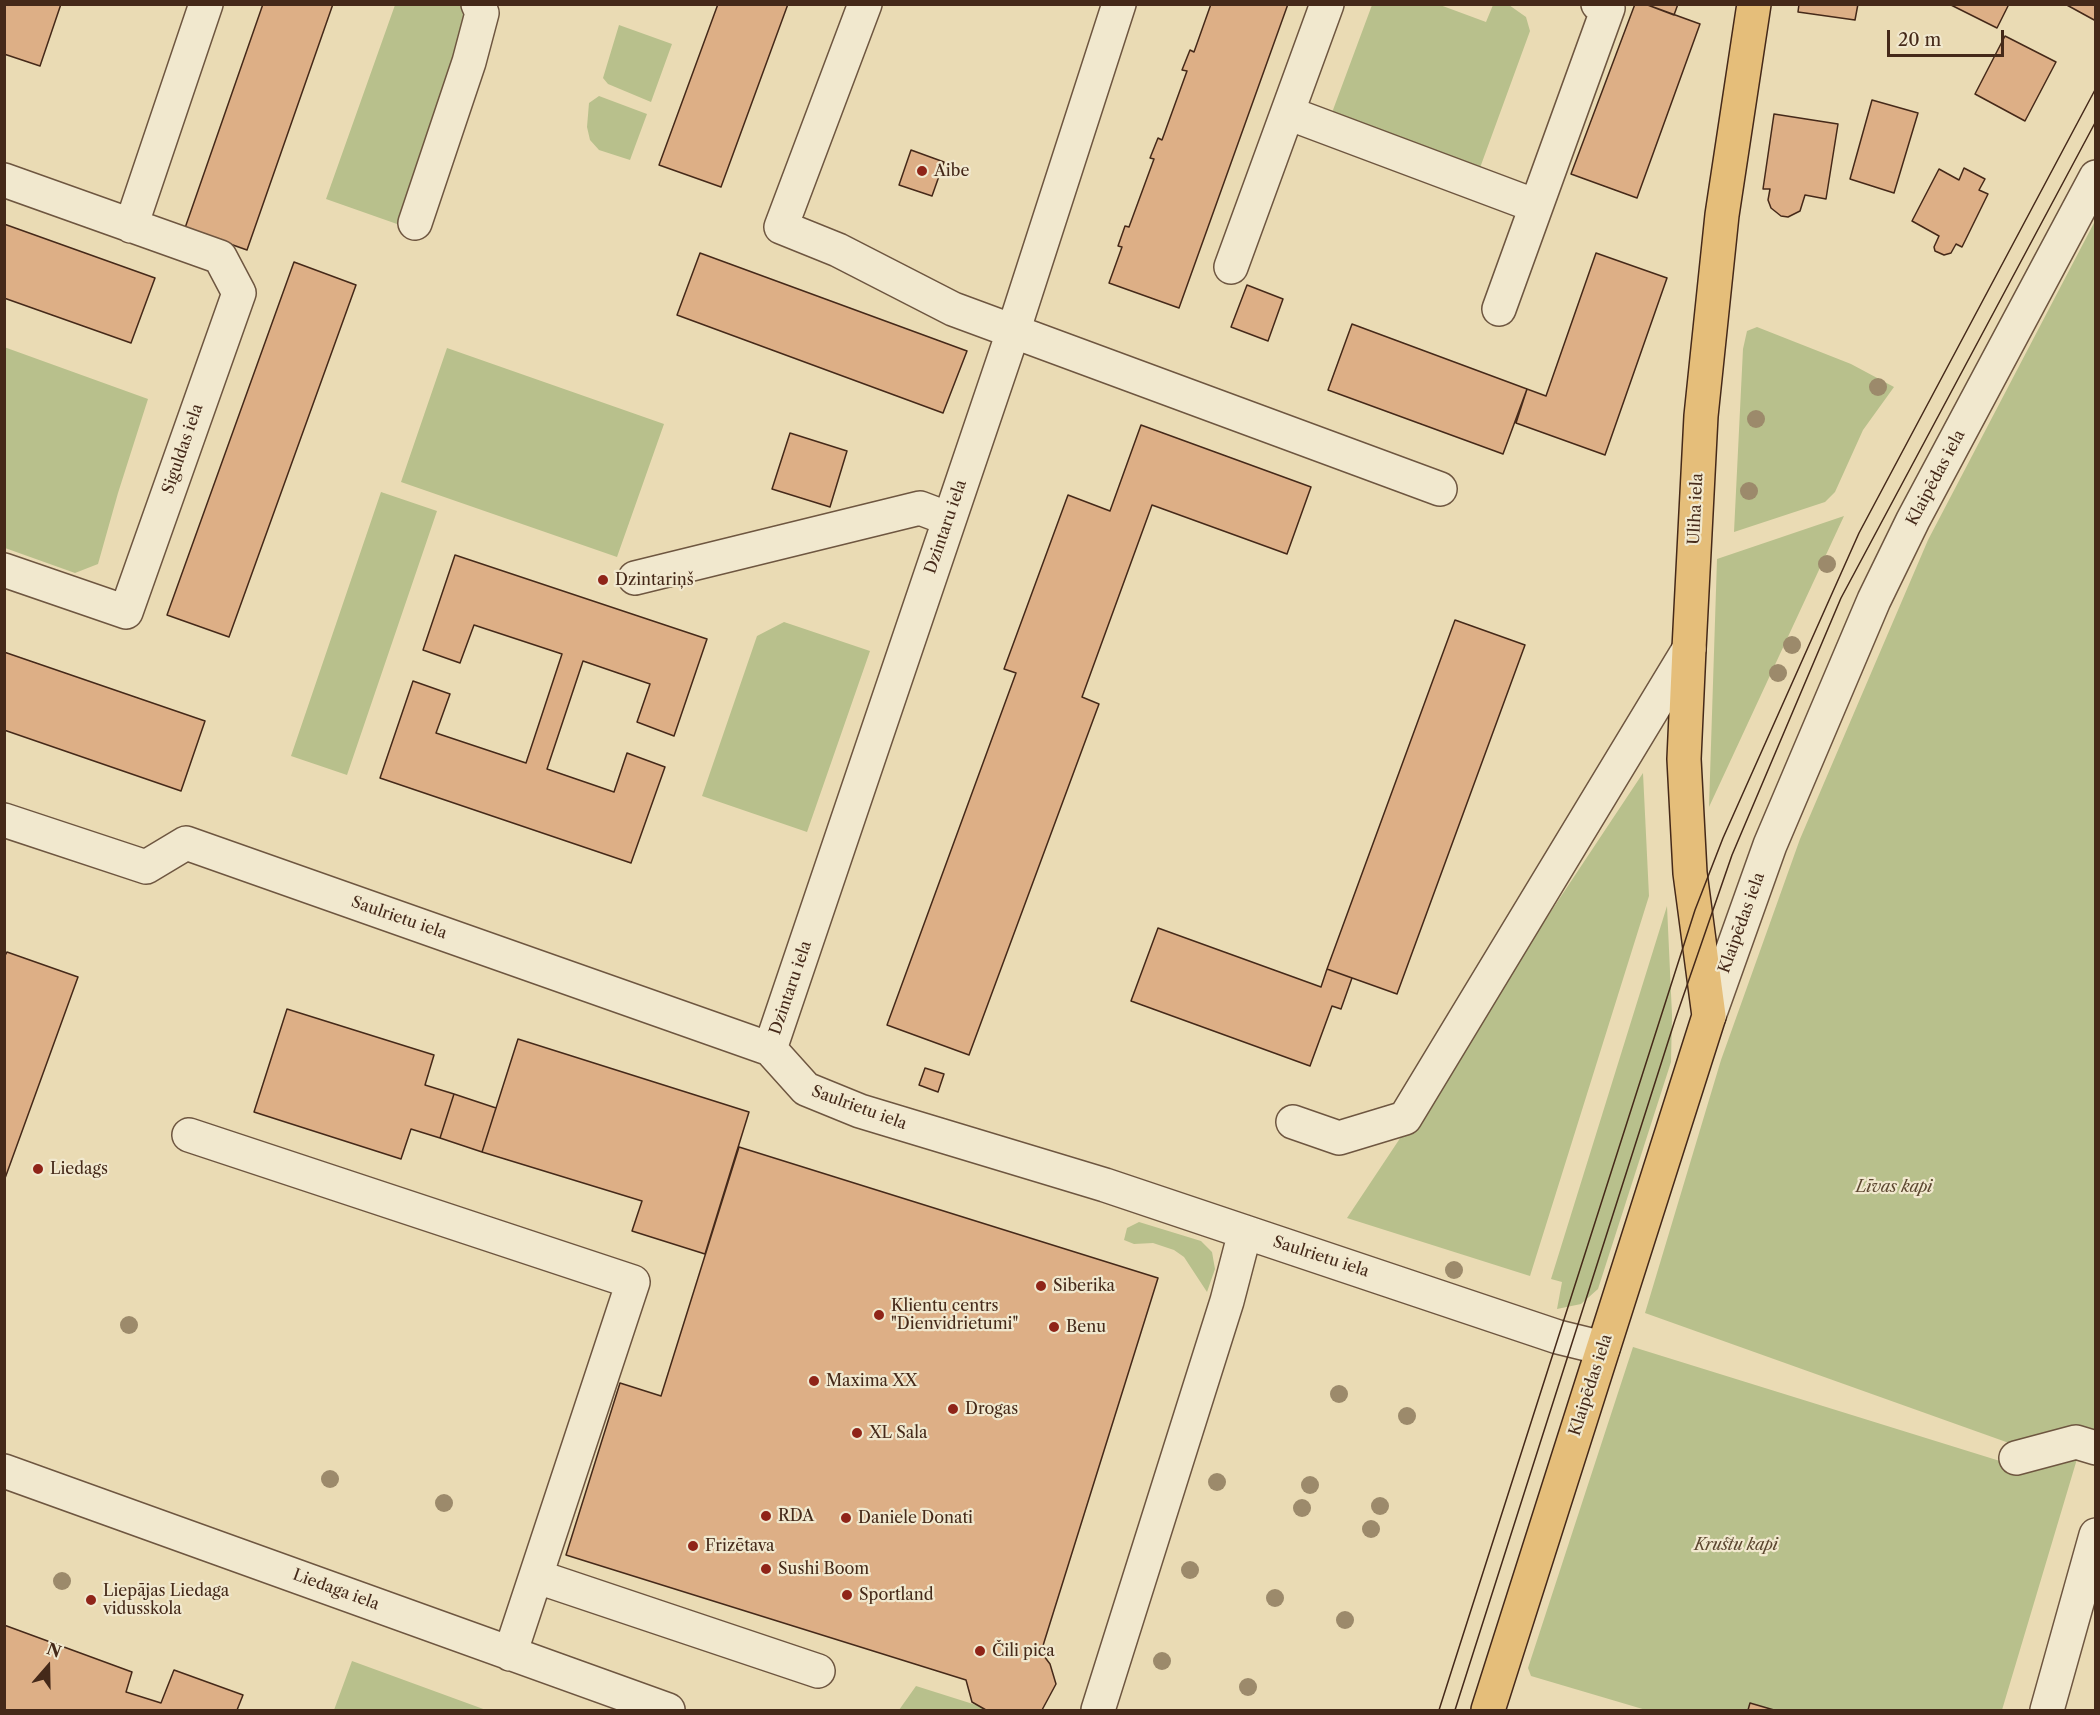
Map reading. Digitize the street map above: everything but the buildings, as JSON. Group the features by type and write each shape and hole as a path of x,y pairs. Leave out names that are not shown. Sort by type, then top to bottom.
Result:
{"main road":[{"name":"Uliha iela","path":"1709,1016 1690,873 1684,759 1701,416 1722,215 1754,4"},
{"name":"Klaipēdas iela","path":"1488,1710 1709,1016"}],"street":[{"path":"131,226 206,4"},
{"path":"415,223 469,62 482,13 478,4"},
{"path":"866,4 781,227 838,250 953,309 1013,333 1440,489"},
{"name":"Dzintaru iela","path":"770,1048 1013,333 1119,4"},
{"path":"1231,267 1327,4"},
{"path":"1499,309 1608,8 1598,4"},
{"path":"1288,113 1536,206"},
{"name":"Klaipēdas iela","path":"1709,1016 1770,844 1874,600 1913,520 2096,177"},
{"name":"Siguldas iela","path":"4,180 220,257 239,293 126,612 4,570"},
{"path":"635,578 920,508 949,519"},
{"path":"1293,1122 1339,1138 1405,1118 1689,649"},
{"name":"Saulrietu iela","path":"4,820 146,867 186,843 770,1048 806,1089 860,1111 1105,1185 1558,1336 1603,1348"},
{"path":"189,1135 633,1282 538,1577 510,1654"},
{"path":"1098,1710 1227,1301 1245,1232"},
{"path":"2016,1458 2076,1442 2096,1448"},
{"name":"Liedaga iela","path":"4,1471 668,1710"},
{"path":"2049,1710 2096,1535"},
{"path":"538,1577 818,1671"}],"green space":[{"path":"395,5 461,5 468,19 397,224 326,199"},
{"path":"1372,5 1440,5 1486,22 1493,5 1509,5 1526,17 1530,31 1477,176 1330,118"},
{"path":"619,25 672,44 651,102 608,84 603,78"},
{"path":"599,96 647,114 630,160 599,150 590,140 587,127 589,103"},
{"name":"Līvas kapi","path":"2095,221 2095,1433 2073,1426 2023,1448 1645,1313 1721,1060 1800,839 1928,540"},
{"path":"1757,327 1851,364 1894,387 1863,430 1835,492 1825,502 1734,532 1743,349 1747,331"},
{"path":"4,347 148,399 98,564 75,573 5,548"},
{"path":"447,348 664,424 617,557 401,482"},
{"path":"381,492 437,511 347,775 291,756"},
{"path":"1844,516 1709,807 1717,559"},
{"path":"784,622 870,651 807,832 702,796 757,636"},
{"path":"1643,773 1649,896 1530,1276 1347,1218"},
{"path":"1667,906 1672,1015 1671,1062 1598,1289 1581,1304 1557,1309 1562,1282 1551,1279"},
{"path":"1139,1222 1201,1241 1212,1252 1215,1269 1207,1292 1184,1257 1174,1250 1153,1243 1134,1244 1124,1240 1127,1228"},
{"name":"Krustu kapi","path":"1633,1347 2016,1466 2077,1459 2002,1710 1774,1710 1751,1703 1748,1710 1646,1710 1531,1676 1528,1668"},
{"path":"352,1661 486,1710 334,1710"},
{"path":"916,1686 992,1710 899,1710"}],"tram line":[{"path":"1439,1710 1695,910 1723,838 1859,533 2096,88"},
{"path":"1455,1710 1675,1020 1732,855 1841,598 2096,121"}],"place":[{"name":"Aibe","path":"922,171"},
{"name":"Dzintariņš","path":"603,580"},
{"name":"Liedags","path":"38,1169"},
{"name":"Siberika","path":"1041,1286"},
{"name":"Klientu centrs \"Dienvidrietumi\"","path":"879,1315"},
{"name":"Benu","path":"1054,1327"},
{"name":"Maxima XX","path":"814,1381"},
{"name":"Drogas","path":"953,1409"},
{"name":"XL Sala","path":"857,1433"},
{"name":"RDA","path":"766,1516"},
{"name":"Daniele Donati","path":"846,1518"},
{"name":"Frizētava","path":"693,1546"},
{"name":"Sushi Boom","path":"766,1569"},
{"name":"Sportland","path":"847,1595"},
{"name":"Liepājas Liedaga vidusskola","path":"91,1600"},
{"name":"Čili pica","path":"980,1651"}]}
